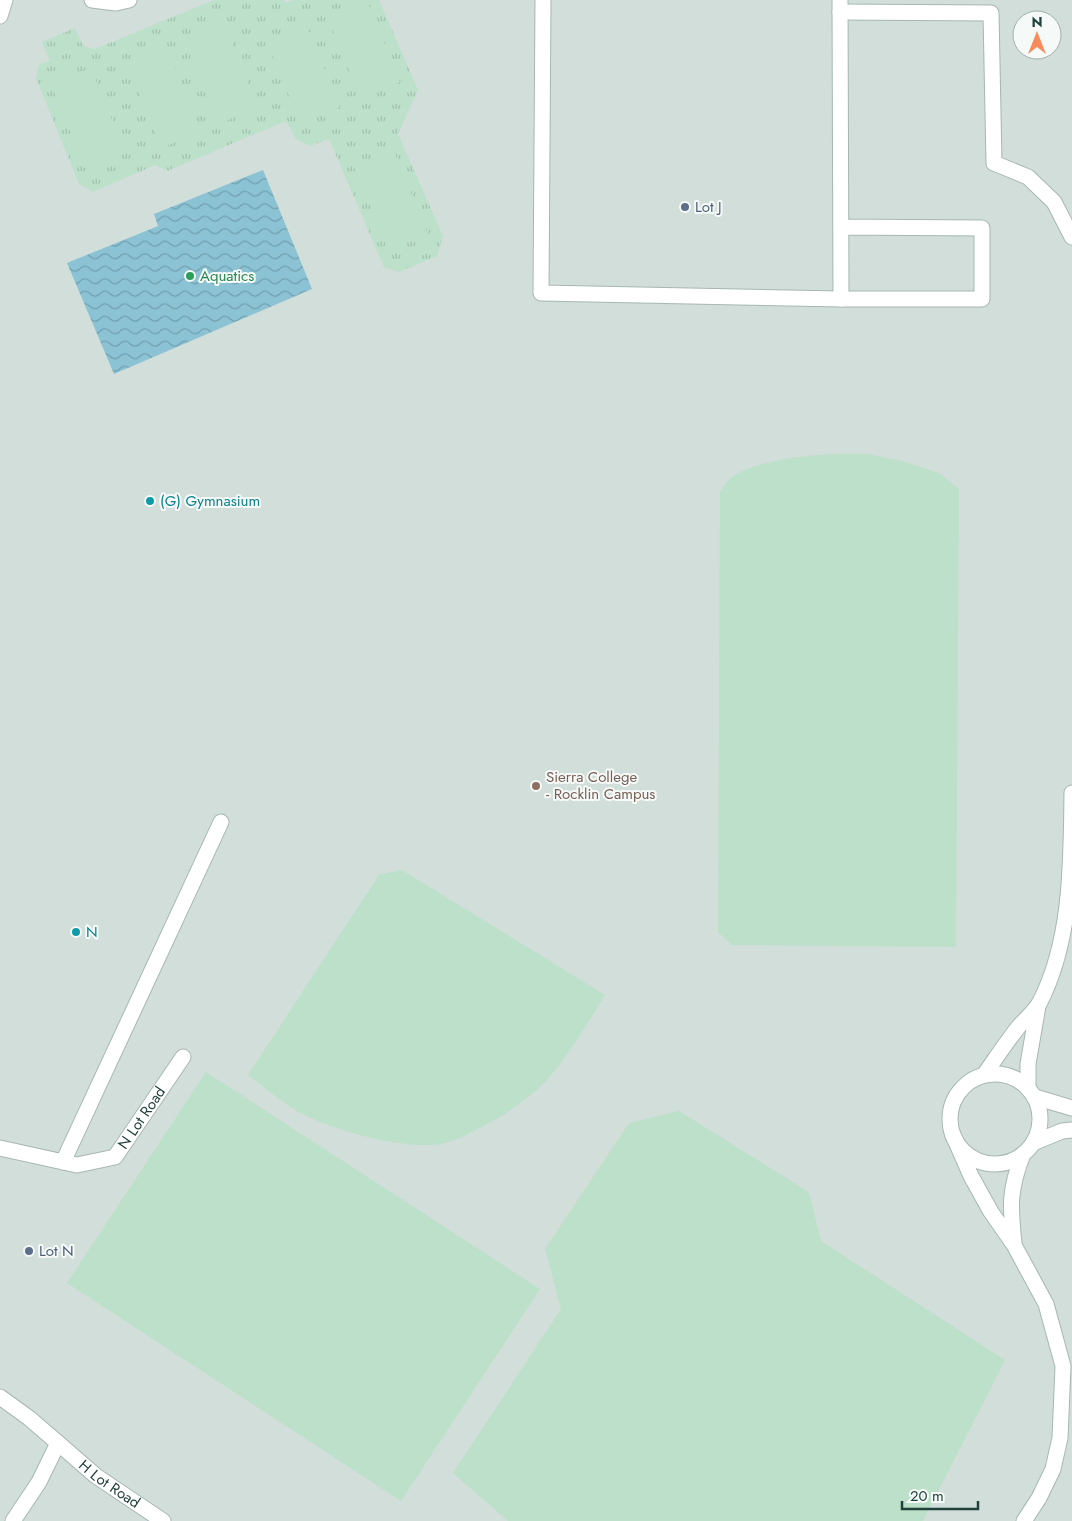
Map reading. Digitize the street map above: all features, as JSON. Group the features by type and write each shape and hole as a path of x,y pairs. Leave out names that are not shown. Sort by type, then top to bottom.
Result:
{"street":[{"path":"0,16 6,0"},
{"path":"92,0 116,3 128,0"},
{"path":"543,0 542,293 841,299 982,299 982,228 841,227"},
{"path":"841,299 840,6 991,13 994,163 1028,177 1054,202 1072,237"},
{"path":"1014,1245 1010,1207 1014,1177 1039,1131 1040,1114 1032,1092 1028,1064 1039,1005 1064,941 1067,924 1070,898 1072,793"},
{"path":"63,1162 221,822"},
{"path":"1024,1521 1039,1498 1055,1461 1060,1438 1063,1366 1046,1304 1014,1245 991,1212 971,1176 953,1135 950,1121 951,1107 957,1094 966,1084 984,1074 1020,1026 1039,1005"},
{"name":"N Lot Road","path":"0,1148 77,1165 115,1157 183,1057"},
{"path":"984,1074 1009,1075 1032,1092 1072,1108"},
{"path":"953,1135 960,1147 983,1162 997,1164 1011,1161 1028,1149 1062,1131 1072,1130"},
{"name":"H Lot Road","path":"0,1397 29,1418 103,1481 163,1521"},
{"path":"13,1521 39,1482 58,1443"}],"shaded area":[{"name":"Sierra College - Rocklin Campus","path":"0,0 1072,0 1072,1521 0,1521"}],"green space":[{"path":"214,0 284,0 286,3 293,0 379,0 418,90 398,134 443,236 437,256 399,272 384,267 329,139 310,146 296,139 286,121 167,171 155,165 93,192 79,184 36,78 39,65 50,60 42,42 75,28 83,46 95,49"},
{"path":"361,0 367,0 400,82 360,98 326,14"},
{"path":"225,24 258,108 218,124 185,40"},
{"path":"306,24 340,107 300,123 266,40"},
{"path":"167,48 201,132 161,148 127,64"},
{"path":"91,68 125,152 85,168 51,84"},
{"path":"394,151 428,234 388,250 354,167"},
{"path":"867,454 902,461 939,473 959,489 956,947 732,945 718,932 720,492 730,479 752,467 796,457"},
{"path":"402,870 605,995 580,1036 552,1074 538,1088 514,1107 489,1123 447,1143 406,1144 367,1137 328,1125 297,1111 248,1075 379,875"},
{"path":"206,1072 540,1289 401,1501 67,1283"},
{"path":"679,1111 809,1192 821,1241 1005,1360 923,1521 508,1521 453,1473 561,1309 545,1249 629,1123"}],"water":[{"name":"Aquatics","path":"263,170 312,289 114,374 67,263 158,226 154,214"}],"place":[{"name":"Lot J","path":"685,207"},
{"name":"Aquatics","path":"190,276"},
{"name":"(G) Gymnasium","path":"150,501"},
{"name":"Sierra College - Rocklin Campus","path":"536,786"},
{"name":"N","path":"76,932"},
{"name":"Lot N","path":"29,1251"}]}
